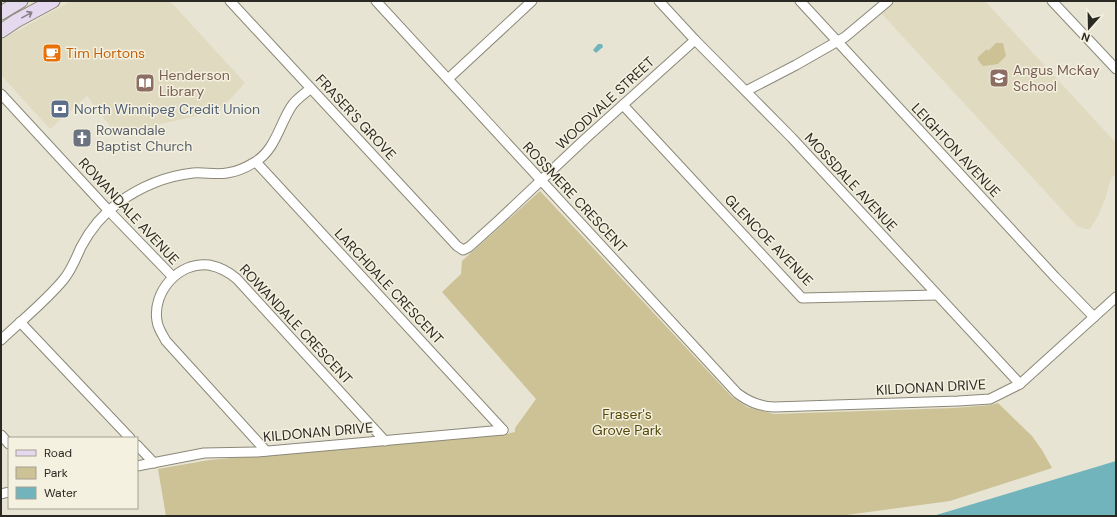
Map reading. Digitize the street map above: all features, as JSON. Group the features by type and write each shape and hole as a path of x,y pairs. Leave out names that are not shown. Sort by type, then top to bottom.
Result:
{"main road":[{"path":"1,13 21,1"},
{"path":"1,31 53,1"}],"street":[{"name":"FRASER'S GROVE","path":"230,1 310,89 457,246 463,250"},
{"name":"ROSSMERE CRESCENT","path":"376,1 737,394 759,406"},
{"name":"MOSSDALE AVENUE","path":"659,1 695,40 797,143 1020,384"},
{"name":"LEIGHTON AVENUE","path":"800,1 1044,266 1094,317"},
{"path":"746,91 845,37 888,1"},
{"path":"1052,1 1116,69"},
{"path":"448,79 526,3"},
{"name":"WOODVALE STREET","path":"463,250 469,247 695,40"},
{"path":"1,340 56,289 71,269 90,232 117,204 144,187 166,179 194,173 227,173 242,169 256,162 270,148 292,105 310,89"},
{"name":"ROWANDALE AVENUE","path":"1,94 109,211 173,277"},
{"name":"GLENCOE AVENUE","path":"623,105 802,298 937,295"},
{"name":"LARCHDALE CRESCENT","path":"256,162 503,430"},
{"name":"ROWANDALE CRESCENT","path":"266,451 162,334 157,321 158,303 162,291 173,277 188,268 202,265 219,268 231,274 385,441"},
{"name":"KILDONAN DRIVE","path":"759,406 774,408 990,399 1020,384 1116,297"},
{"path":"20,322 129,437"},
{"name":"KILDONAN DRIVE","path":"138,466 204,453 266,451 503,430"},
{"path":"1,435 8,443"},
{"path":"138,447 154,463"}],"shaded area":[{"path":"71,1 170,1 245,83 219,111 116,134 87,96 50,129 1,75 1,40"},
{"name":"Angus McKay School","path":"894,1 985,1 1116,143 1116,173 1111,179 1098,216 1090,229 1077,226 881,13"}],"green space":[{"path":"996,43 1003,43 1006,56 998,64 983,66 978,60 978,57 987,49 988,51"},
{"name":"Fraser's Grove Park","path":"540,191 732,397 747,407 774,414 954,408 998,403 1032,436 1052,468 950,501 839,516 166,516 158,469 209,460 502,435 515,432 515,428 536,399 442,292 461,274 462,261"}],"water":[{"path":"598,44 602,44 603,47 596,53 593,50"},
{"path":"1116,461 1116,516 933,516"}],"place":[{"name":"Tim Hortons","path":"52,53"},
{"name":"Angus McKay School","path":"999,78"},
{"name":"Henderson Library","path":"145,83"},
{"name":"North Winnipeg Credit Union","path":"60,109"},
{"name":"Rowandale Baptist Church","path":"82,138"}]}
